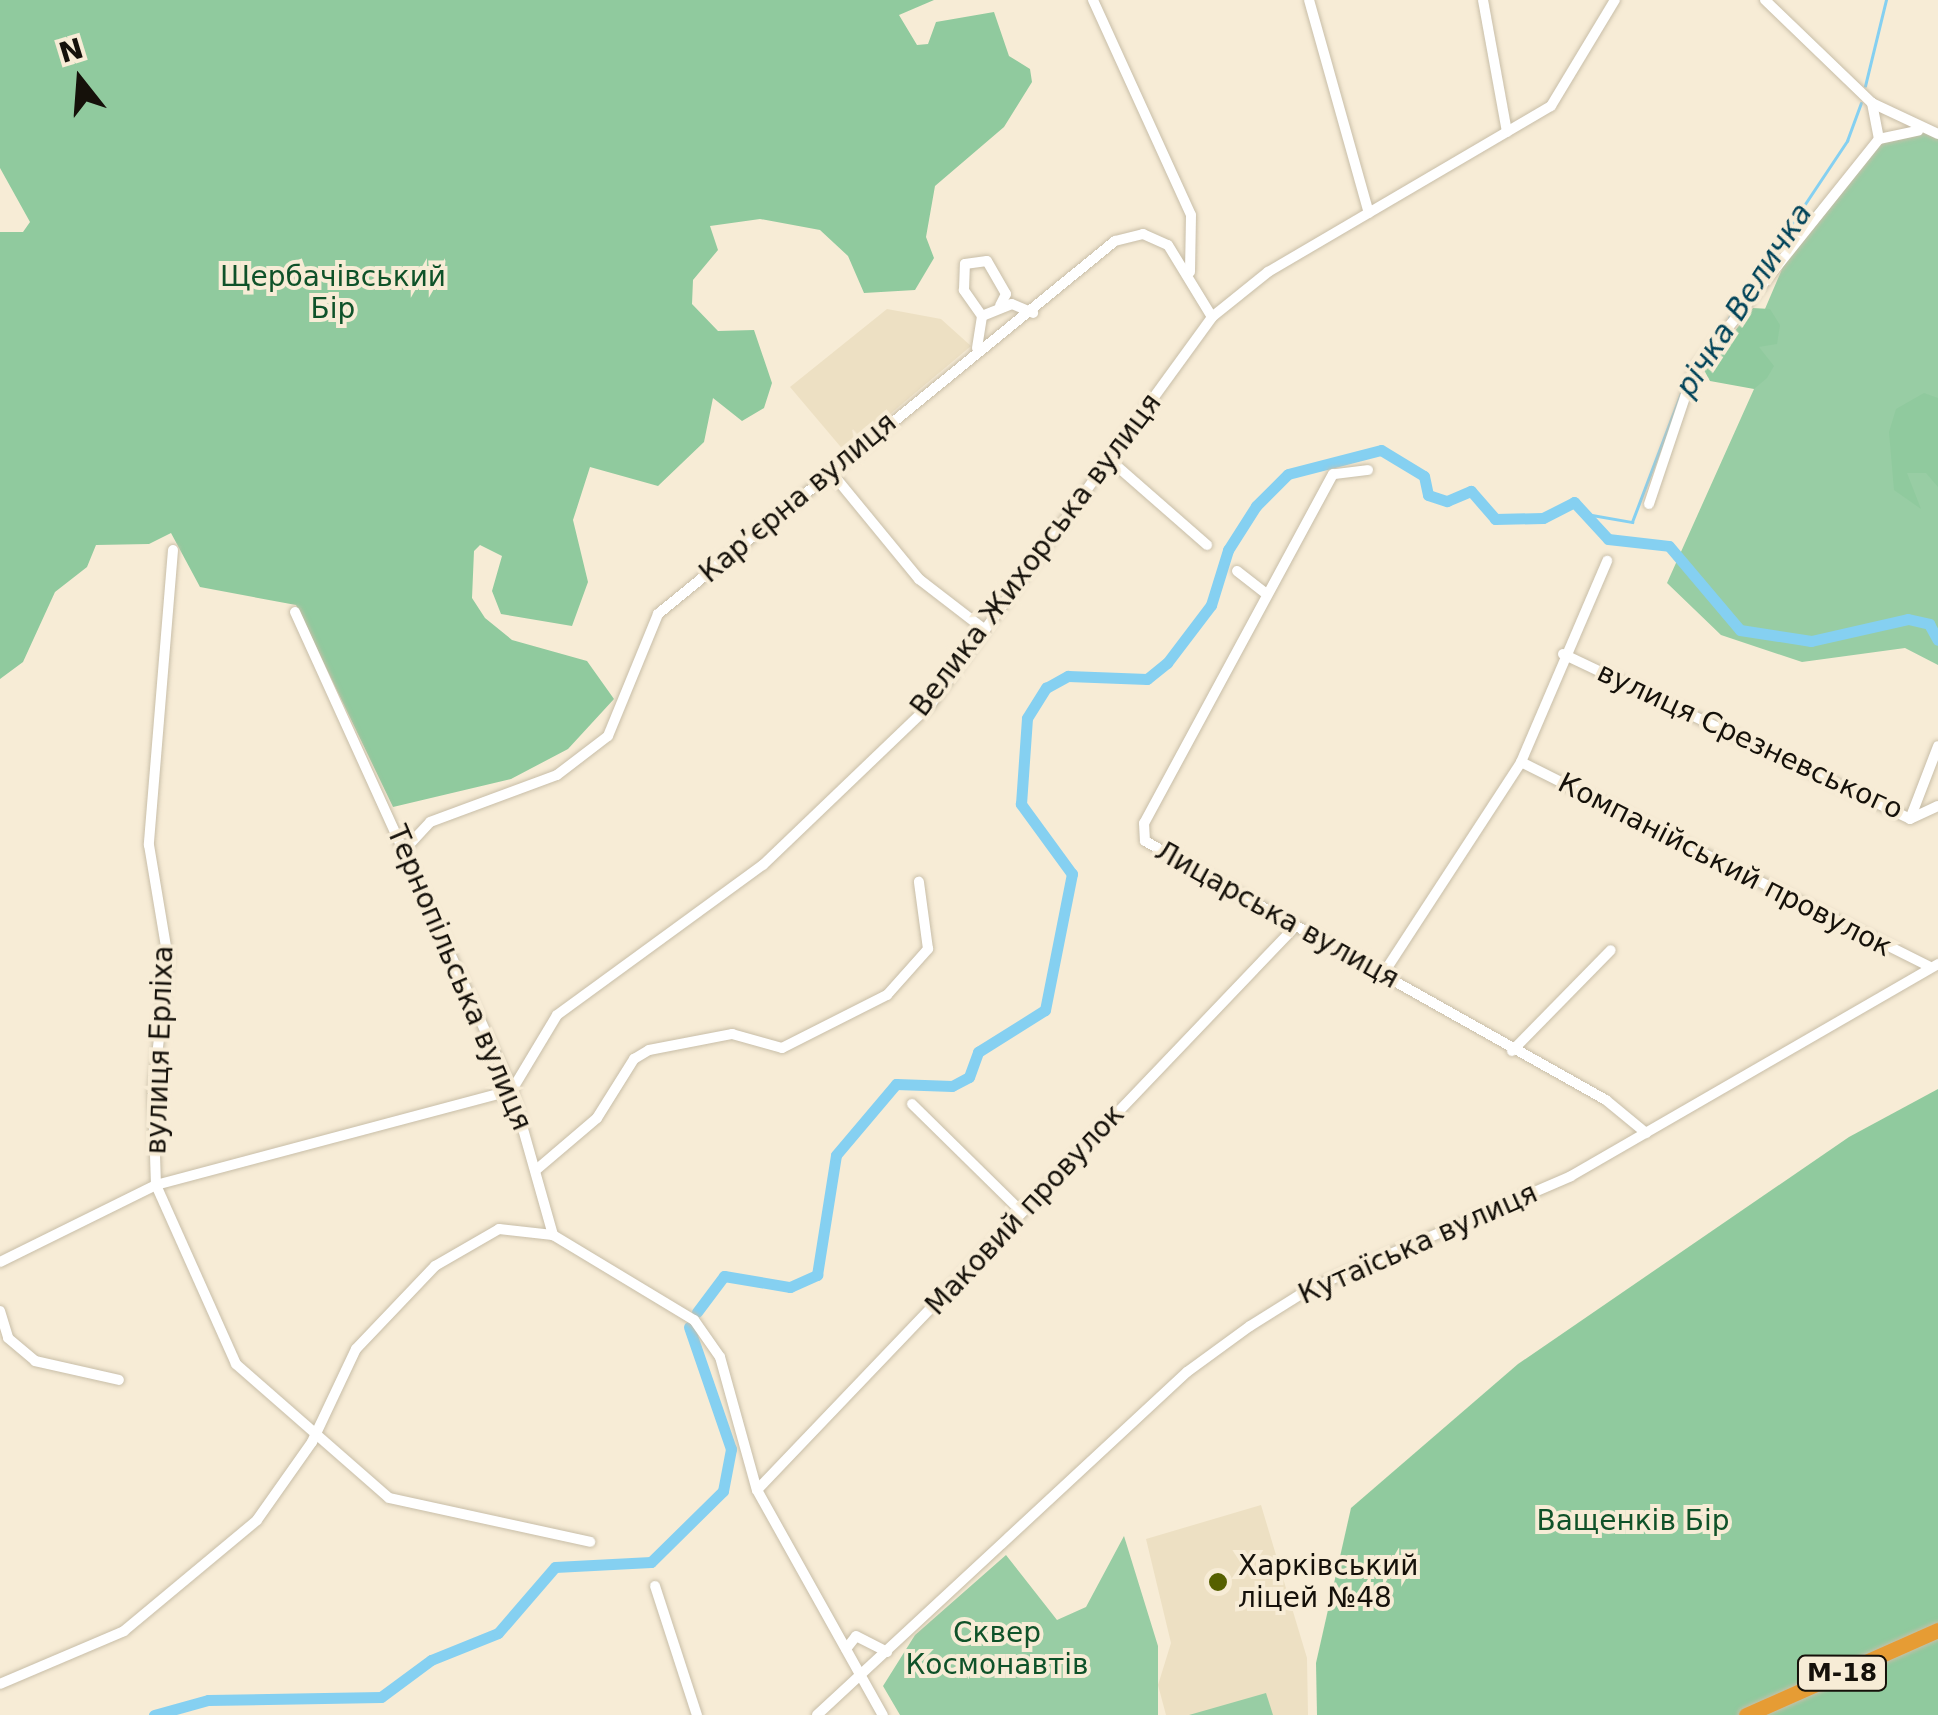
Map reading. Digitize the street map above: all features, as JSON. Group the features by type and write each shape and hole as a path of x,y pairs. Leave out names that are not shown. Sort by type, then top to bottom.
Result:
{"highway":[{"name":"М-18","path":"1746,1715 1938,1630"}],"street":[{"path":"1093,0 1191,215 1190,272"},
{"path":"1309,0 1369,214"},
{"path":"1483,0 1506,132"},
{"name":"Велика Жихорська вулиця","path":"512,1090 557,1016 763,864 931,704 1212,317 1369,214 1551,106 1614,0"},
{"path":"1765,0 1872,103 1918,130 1938,134"},
{"path":"1872,103 1880,139"},
{"path":"1649,504 1694,370 1880,139 1918,130"},
{"name":"Кар’єрна вулиця","path":"406,848 430,822 558,774 608,736 658,614 977,348 1033,313 1115,241 1143,234 1168,244 1190,272 1212,317"},
{"path":"977,348 982,316 964,290 965,264 987,261 1006,294 1000,306 982,316"},
{"path":"1000,306 1033,313"},
{"path":"1110,460 1207,545"},
{"name":"Лицарська вулиця","path":"1368,470 1333,474 1144,823 1145,841 1292,930 1383,974 1646,1133"},
{"path":"830,472 918,579 985,630"},
{"name":"вулиця Ерліха","path":"173,550 149,846 168,958 153,1091 156,1185 236,1364 291,1417 318,1428 389,1498 590,1542"},
{"path":"1383,974 1520,762 1563,654 1607,561"},
{"path":"1238,570 1266,594"},
{"name":"Тернопільська вулиця","path":"295,612 406,848 512,1090 553,1236"},
{"name":"вулиця Срезневського","path":"1563,654 1910,818 1938,806"},
{"path":"1910,818 1938,746"},
{"name":"Компанійський провулок","path":"1520,762 1934,966"},
{"path":"536,1170 597,1118 634,1059 650,1050 732,1034 782,1048 886,995 928,949 919,882"},
{"name":"Маковий провулок","path":"758,1490 1292,930"},
{"path":"1512,1050 1610,950"},
{"name":"Кутаїська вулиця","path":"817,1715 862,1678 890,1647 1187,1372 1250,1326 1309,1289 1571,1176 1934,966"},
{"path":"0,1262 156,1185 512,1090"},
{"path":"912,1104 1022,1212"},
{"path":"0,1684 151,1614 282,1494 356,1348 435,1266 499,1230 553,1236 694,1320 720,1356 758,1490 883,1715"},
{"path":"0,1312 8,1338 35,1361 118,1380"},
{"path":"655,1586 697,1715"},
{"path":"846,1649 856,1636 884,1654 890,1647"}],"shaded area":[{"path":"887,309 941,319 971,346 845,452 790,387"},
{"path":"1261,1505 1307,1658 1308,1715 1166,1715 1158,1685 1171,1643 1146,1539"}],"green space":[{"name":"Щербачівський Бір","path":"0,0 934,0 899,15 917,45 928,44 936,22 994,12 1009,56 1030,69 1032,82 1004,127 935,186 926,237 934,258 915,290 864,293 848,256 820,230 760,219 710,226 718,250 693,280 692,304 718,331 754,330 772,383 764,408 742,421 713,398 704,442 658,486 590,467 573,520 588,582 572,626 501,614 492,591 502,556 480,545 474,551 472,598 485,618 512,640 587,661 614,699 568,749 511,779 393,807 296,605 200,587 171,533 149,544 96,545 87,567 55,592 23,662 0,679 0,232 23,232 30,222 0,168"},
{"path":"1918,131 1938,132 1938,665 1905,648 1802,662 1721,635 1667,583 1754,389 1756,330 1800,227 1875,143"},
{"path":"1753,308 1770,309 1780,325 1777,344 1759,347 1774,366 1767,378 1754,389 1710,381 1704,370"},
{"path":"1924,393 1938,398 1938,487 1926,473 1907,473 1921,509 1894,490 1889,432 1896,409"},
{"name":"Ващенків Бір","path":"1938,1089 1938,1715 1317,1715 1316,1663 1351,1508 1518,1364 1849,1137"},
{"name":"Сквер Космонавтів","path":"1124,1536 1158,1646 1158,1715 900,1715 883,1686 915,1635 1006,1555 1057,1620 1086,1607"},
{"path":"1266,1693 1273,1715 1189,1715"}],"waterway":[{"name":"річка Величка","path":"1865,86 1886,0"},
{"name":"річка Величка","path":"1729,318 1847,141 1861,103"},
{"name":"річка Величка","path":"1592,515 1632,522 1687,377"},
{"path":"697,1312 724,1276 790,1287 817,1275 836,1155 896,1084 952,1086 969,1077 978,1052 1045,1010 1072,874 1021,804 1027,718 1046,688 1068,676 1147,679 1167,663 1211,605 1228,550 1256,506 1288,474 1381,450 1424,476 1428,495 1447,501 1471,491 1495,519 1543,518 1574,502 1608,539 1669,546 1740,630 1811,641 1908,619 1929,624 1938,640"},
{"path":"154,1715 208,1700 381,1697 431,1660 498,1633 555,1567 651,1562 723,1491 731,1449 689,1327"}],"place":[{"name":"Харківський ліцей №48","path":"1218,1582"}]}
